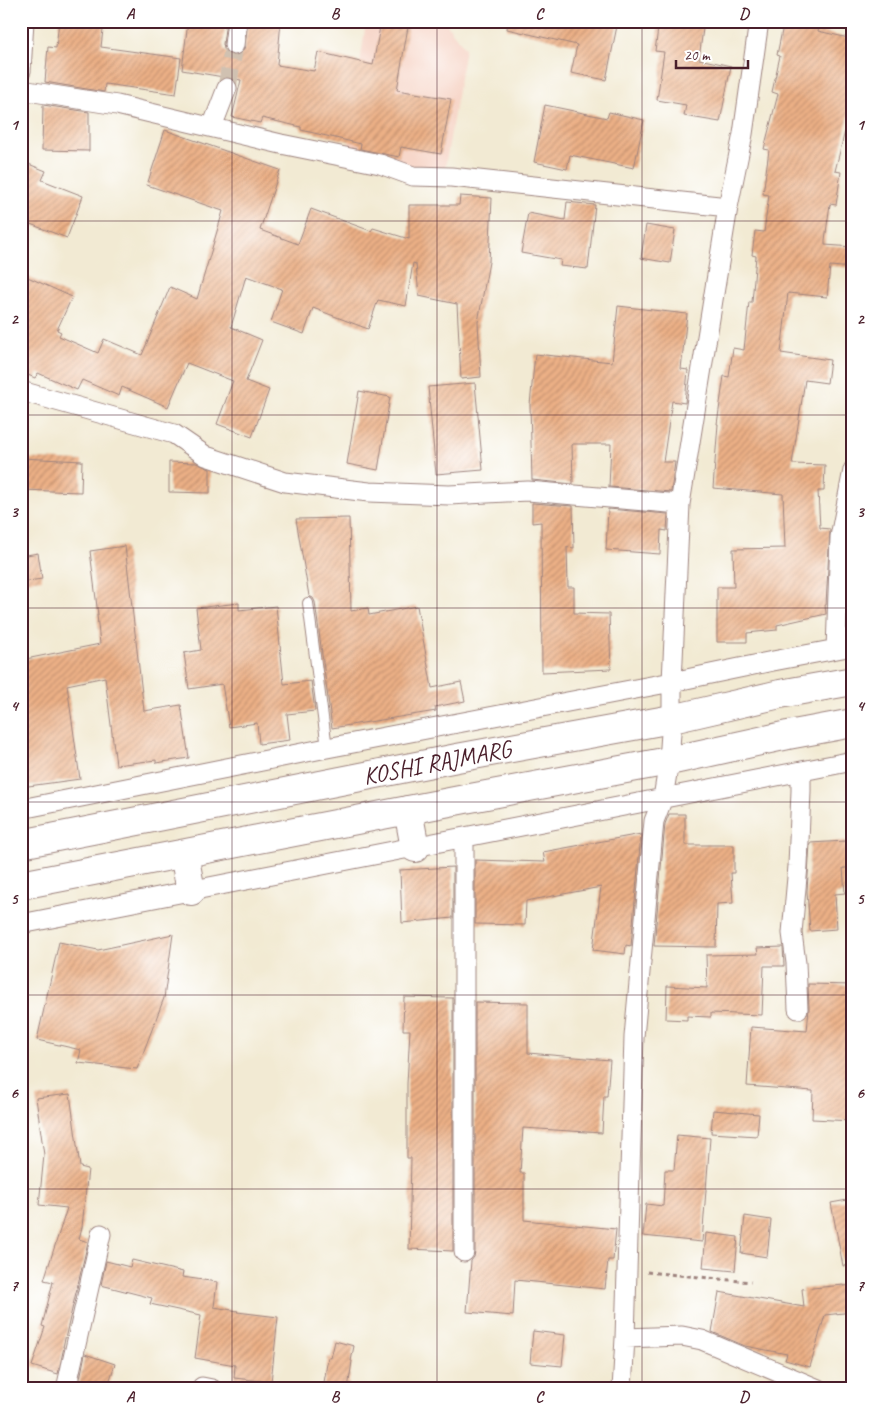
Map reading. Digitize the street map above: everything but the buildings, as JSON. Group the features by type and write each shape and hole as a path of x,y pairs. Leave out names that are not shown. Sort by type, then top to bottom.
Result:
{"main road":[{"name":"KOSHI RAJMARG","path":"21,844 457,758 672,719 780,694 853,681"},
{"name":"KOSHI RAJMARG","path":"21,885 669,761 853,723"},
{"path":"408,810 415,848"},
{"path":"184,854 191,891"}],"street":[{"path":"21,71 24,21"},
{"path":"234,45 237,21"},
{"path":"622,1389 634,1037 654,821 663,798 669,761 680,504 728,207 743,134 759,21"},
{"path":"212,127 227,88"},
{"path":"21,90 117,105 281,144 380,164 413,176 451,177 728,207"},
{"path":"21,391 174,434 206,456 285,482 369,492 448,495 528,491 680,504"},
{"path":"21,809 844,648 840,537 853,470"},
{"path":"21,924 853,761"},
{"path":"798,1009 796,964 792,933 798,866 801,771"},
{"path":"464,838 464,1252"},
{"path":"66,1389 101,1234"},
{"path":"625,1338 682,1336 702,1340 818,1389"},
{"path":"201,1389 202,1387 212,1389"}],"lane":[{"path":"308,603 327,748"}],"path":[{"path":"627,1270 751,1282"}],"shaded area":[{"path":"366,21 444,21 465,48 444,174 347,158"}],"tunnel":[{"path":"227,88 234,45"}]}
